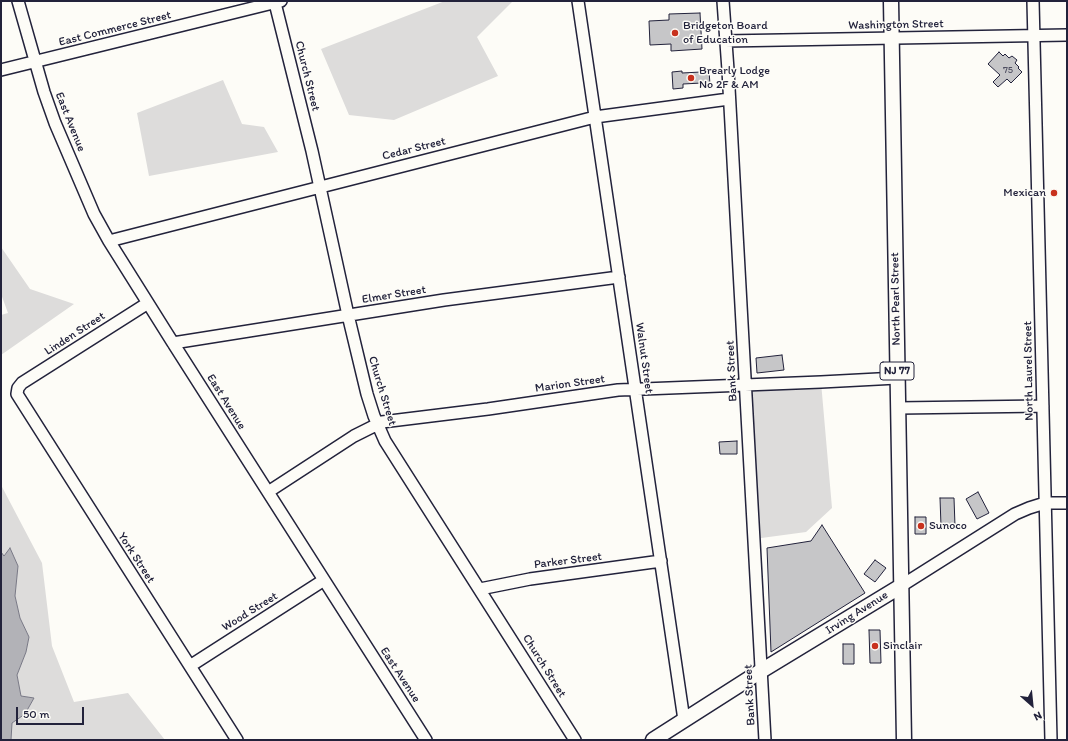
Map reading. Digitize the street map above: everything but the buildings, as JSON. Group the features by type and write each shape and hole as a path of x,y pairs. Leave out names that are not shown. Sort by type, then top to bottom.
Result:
{"main road":[{"name":"North Pearl Street","path":"891,1 904,740"},
{"name":"Irving Avenue","path":"660,738 684,720 761,671 901,586"}],"street":[{"name":"East Avenue","path":"18,1 35,62 55,123 94,214 109,241 173,343 426,740"},
{"name":"Walnut Street","path":"578,1 684,720"},
{"name":"Bank Street","path":"723,1 746,384 765,740"},
{"name":"North Laurel Street","path":"1034,1 1051,740"},
{"name":"East Commerce Street","path":"1,70 278,2"},
{"name":"Church Street","path":"278,2 348,315 367,394 377,424 385,441 575,740"},
{"name":"Washington Street","path":"725,41 1067,35"},
{"name":"Cedar Street","path":"109,241 319,186 595,117 729,99"},
{"name":"Elmer Street","path":"173,343 444,300 619,277"},
{"name":"Linden Street","path":"18,388 22,383 148,303"},
{"name":"Marion Street","path":"268,492 354,436 382,422 488,409 618,390 897,378"},
{"name":"York Street","path":"18,388 17,394 21,401 238,740"},
{"path":"898,408 1043,406"},
{"name":"Irving Avenue","path":"901,586 1015,514 1045,503 1067,503"},
{"name":"Parker Street","path":"480,589 530,579 661,561"},
{"name":"Wood Street","path":"190,666 324,580"}],"shaded area":[{"path":"445,1 513,1 477,37 498,76 394,120 349,115 321,49"},
{"path":"223,80 242,124 264,127 278,152 149,176 137,113"},
{"path":"1,247 30,289 74,304 1,355 1,315 8,313 1,294"},
{"path":"821,382 832,508 806,532 754,539 746,384"},
{"path":"1,485 42,563 52,646 74,702 128,693 165,740 11,740 12,723 25,714 34,698 21,696 17,675 26,652 29,637 20,618 15,596 18,566 10,549 3,556 1,552"},
{"path":"10,548 18,566 15,596 20,618 29,637 26,652 17,675 21,696 34,698 25,714 12,723 11,740 1,740 1,552 4,556"}],"place":[{"name":"Bridgeton Board of Education","path":"675,33"},
{"name":"Brearly Lodge No 2F & AM","path":"691,78"},
{"name":"Mexican","path":"1054,193"},
{"name":"Sunoco","path":"921,526"},
{"name":"Sinclair","path":"875,646"}]}
